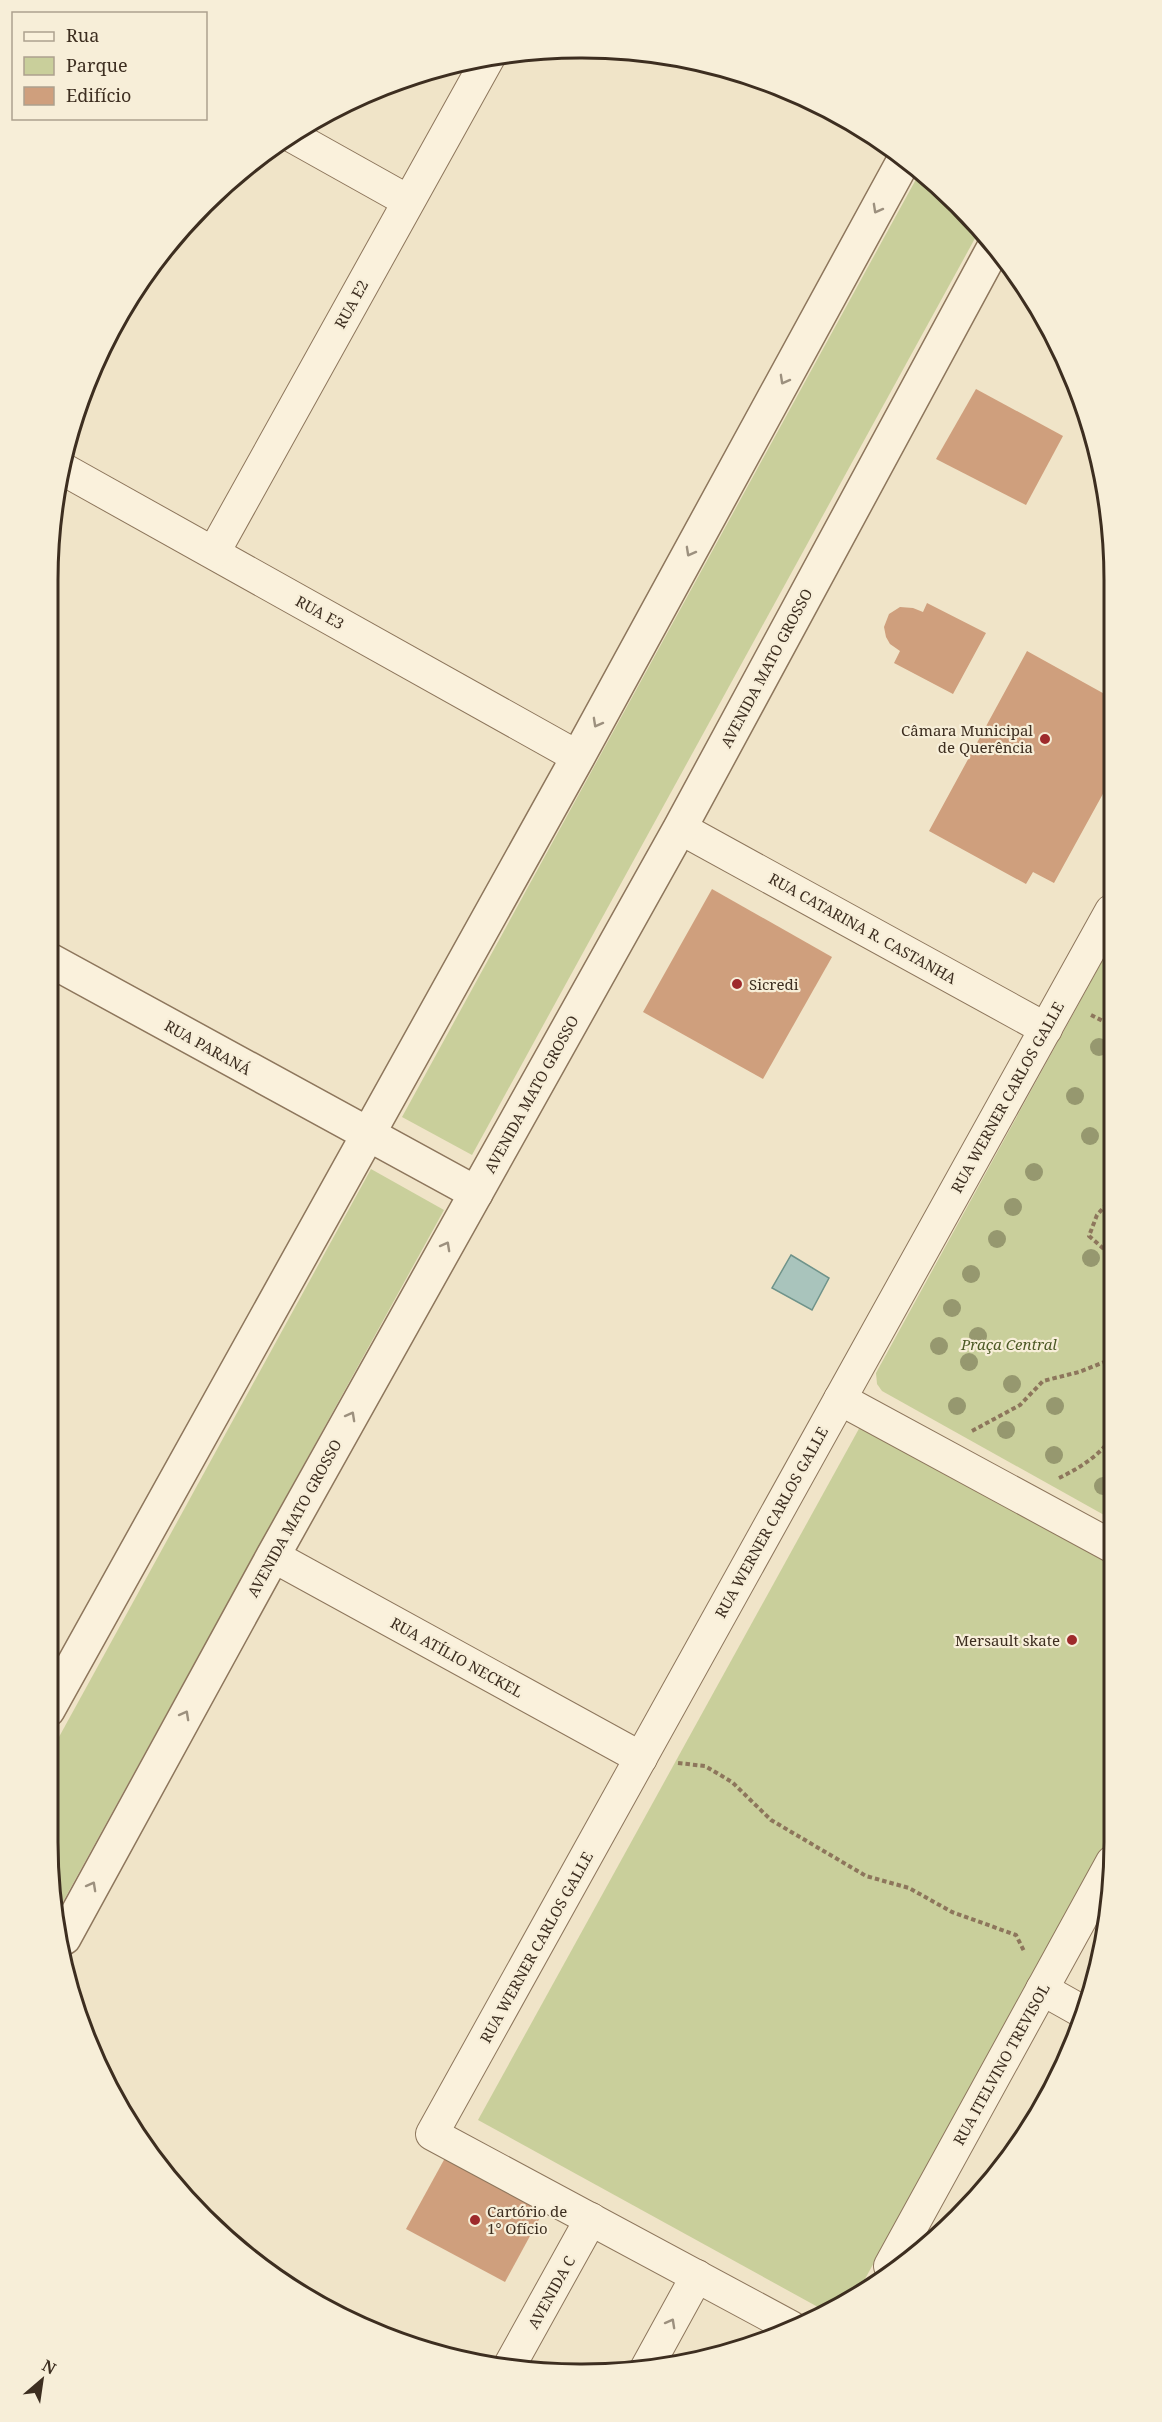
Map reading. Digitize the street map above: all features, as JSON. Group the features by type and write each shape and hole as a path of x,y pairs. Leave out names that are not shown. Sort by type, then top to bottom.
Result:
{"street":[{"name":"RUA E2","path":"214,552 483,68"},
{"path":"301,141 408,201"},
{"path":"58,1692 578,757 900,167"},
{"name":"AVENIDA MATO GROSSO","path":"67,1932 273,1556 680,828 990,255"},
{"name":"RUA E3","path":"70,473 578,757"},
{"name":"RUA CATARINA R. CASTANHA","path":"680,828 1046,1029"},
{"name":"RUA WERNER CARLOS GALLE","path":"591,2219 432,2134 1104,924"},
{"name":"RUA PARANÁ","path":"58,965 476,1193"},
{"path":"840,1399 1104,1542"},
{"name":"RUA ATÍLIO NECKEL","path":"273,1556 640,1758"},
{"name":"RUA ITELVINO TREVISOL","path":"893,2260 1101,1881"},
{"path":"1042,1989 1076,2008"},
{"path":"591,2219 783,2323"},
{"name":"AVENIDA C","path":"513,2359 591,2219"},
{"path":"652,2359 697,2276"}],"path":[{"path":"1104,1207 1097,1215 1089,1236 1104,1249"},
{"path":"950,1458 963,1436 1020,1406 1043,1381 1079,1372 1104,1362"},
{"path":"1036,1505 1049,1484 1078,1469 1104,1449"},
{"path":"640,1758 705,1766 732,1782 771,1820 866,1876 909,1888 952,1912 1016,1935 1042,1989"}],"green space":[{"path":"916,180 975,238 472,1155 402,1117"},
{"name":"Praça Central","path":"1104,958 1104,1515 882,1391 877,1384 876,1373"},
{"path":"371,1169 444,1210 62,1903 58,1841 58,1739"},
{"path":"861,1425 1104,1559 1104,1847 865,2279 818,2307 478,2120"}],"water":[{"path":"791,1255 829,1278 812,1310 772,1288"}],"building":[{"path":"976,389 1063,436 1026,505 936,459"},
{"path":"927,603 986,633 953,694 894,663 900,651 890,644 886,637 884,627 889,614 900,607 923,612"},
{"name":"Câmara Municipal de Querência","path":"1027,651 1104,694 1104,792 1054,883 1033,872 1026,884 929,831"},
{"name":"Sicredi","path":"712,889 832,957 763,1079 643,1012"},
{"name":"Cartório de 1° Ofício","path":"445,2158 543,2212 505,2282 406,2229"}],"place":[{"name":"Câmara Municipal de Querência","path":"1045,739"},
{"name":"Sicredi","path":"737,984"},
{"name":"Mersault skate","path":"1072,1640"},
{"name":"Cartório de 1° Ofício","path":"475,2220"}]}
